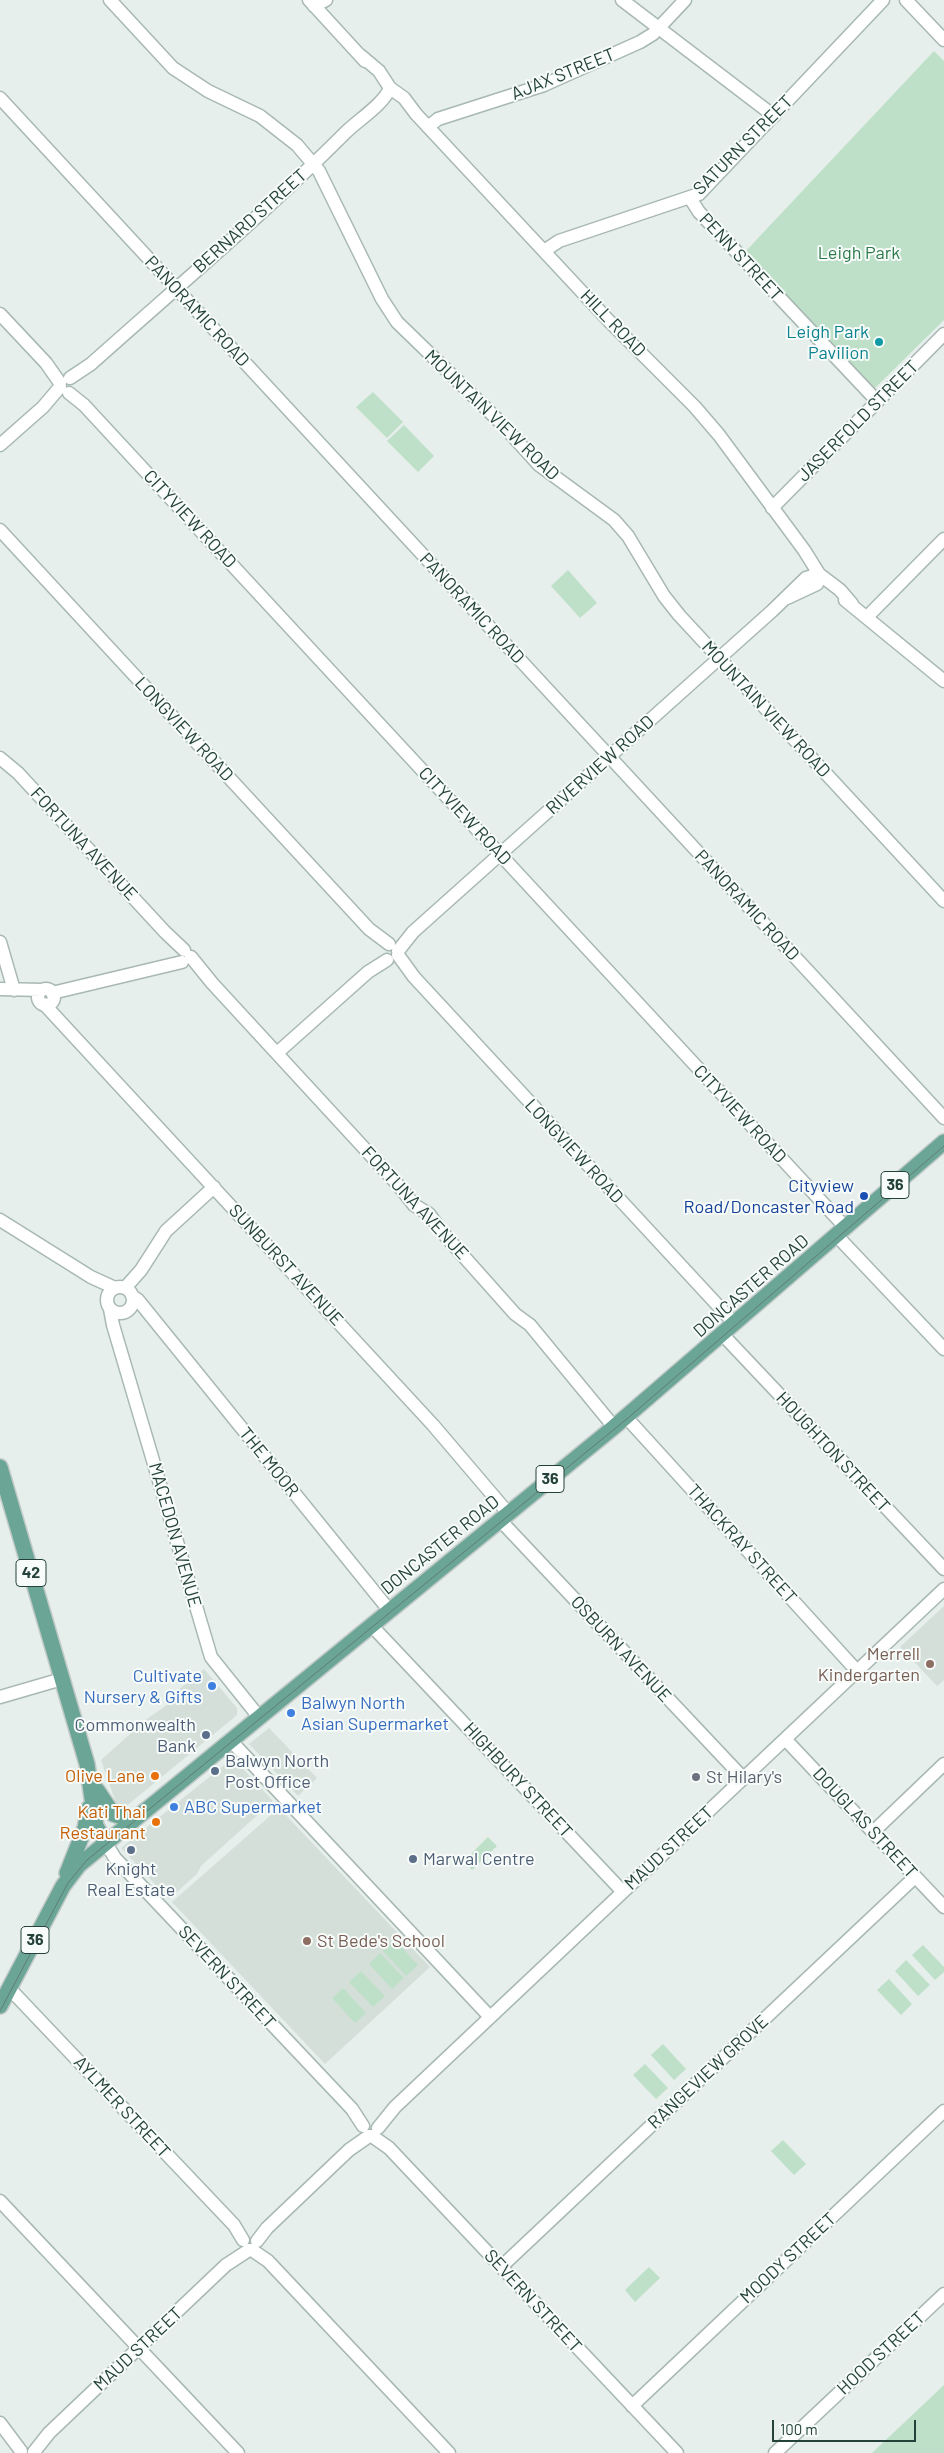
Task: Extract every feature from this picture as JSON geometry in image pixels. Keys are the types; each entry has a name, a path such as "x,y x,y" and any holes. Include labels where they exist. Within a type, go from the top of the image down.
{"main road":[{"name":"DONCASTER ROAD","path":"0,2006 60,1891 75,1869 132,1820 614,1427 723,1335 944,1142"},
{"name":"42","path":"1,1475 94,1785 95,1823 99,1834 106,1842"},
{"path":"94,1785 113,1814 123,1819 132,1820"},
{"path":"60,1891 86,1826 94,1785"}],"street":[{"name":"MOUNTAIN VIEW ROAD","path":"110,0 174,68 208,91 247,108 292,140 324,180 387,308 397,322 499,420 539,465 614,520 628,536 671,605 944,901"},
{"path":"622,0 774,116"},
{"name":"AJAX STREET","path":"428,127 438,119 559,78 640,42 659,28 685,0"},
{"name":"SATURN STREET","path":"544,251 559,241 690,198 704,190 882,0"},
{"path":"906,0 944,40"},
{"name":"HILL ROAD","path":"316,2 360,55 379,71 387,91 404,98 416,114 610,322 704,417 796,542 804,550 815,578 840,590 852,604 944,681"},
{"name":"BERNARD STREET","path":"0,445 313,164 387,91"},
{"name":"PANORAMIC ROAD","path":"0,98 944,1118"},
{"name":"PENN STREET","path":"690,198 699,212 877,402"},
{"name":"CITYVIEW ROAD","path":"0,314 500,854 842,1232 944,1349"},
{"name":"JASERFOLD STREET","path":"772,508 944,334"},
{"name":"LONGVIEW ROAD","path":"0,530 735,1324"},
{"path":"867,617 944,539"},
{"name":"RIVERVIEW ROAD","path":"277,1053 787,598 815,578"},
{"name":"FORTUNA AVENUE","path":"0,758 18,773 165,932 184,957 212,983 277,1053 399,1186 414,1205 429,1214 442,1232 515,1314 530,1325 614,1427"},
{"path":"0,942 14,990"},
{"path":"0,989 47,997 156,968 184,957"},
{"name":"SUNBURST AVENUE","path":"47,997 60,1020 433,1425 504,1517"},
{"path":"127,1294 109,1292 112,1307 126,1310 127,1294 166,1231 214,1187"},
{"name":"MACEDON AVENUE","path":"0,1220 90,1277 127,1294"},
{"name":"MACEDON AVENUE","path":"90,1277 112,1307 117,1340 211,1657 259,1717"},
{"name":"THE MOOR","path":"127,1294 138,1300 148,1315 389,1610"},
{"name":"HOUGHTON STREET","path":"723,1335 944,1569"},
{"name":"THACKRAY STREET","path":"626,1416 857,1671"},
{"name":"OSBURN AVENUE","path":"504,1517 743,1778"},
{"name":"MAUD STREET","path":"28,2450 49,2433 944,1589"},
{"name":"HIGHBURY STREET","path":"371,1625 623,1892"},
{"path":"0,1696 62,1679"},
{"name":"DOUGLAS STREET","path":"785,1739 944,1907"},
{"path":"231,1740 490,2017"},
{"path":"873,1832 944,1764"},
{"name":"SEVERN STREET","path":"106,1842 115,1858 676,2453"},
{"name":"RANGEVIEW GROVE","path":"501,2267 916,1877"},
{"name":"AYLMER STREET","path":"9,1988 449,2453"},
{"name":"MOODY STREET","path":"632,2406 944,2111"},
{"path":"0,2201 238,2453"},
{"name":"HOOD STREET","path":"775,2453 944,2294"},
{"path":"4,2428 28,2450"}],"shaded area":[{"name":"Merrell Kindergarten","path":"944,1606 944,1680 937,1686 900,1647"},
{"path":"204,1669 237,1708 237,1715 124,1808 117,1806 101,1760 147,1719 174,1700 171,1696"},
{"path":"269,1728 317,1778 298,1796 249,1744"},
{"path":"233,1758 273,1801 201,1866 197,1874 169,1899 121,1848"},
{"name":"St Bede's School","path":"279,1808 430,1967 325,2064 172,1902"}],"green space":[{"name":"Leigh Park","path":"934,51 944,61 944,320 873,390 744,253"},
{"path":"373,392 403,422 387,438 356,407"},
{"path":"404,425 434,456 418,472 387,441"},
{"path":"568,570 597,603 580,618 551,586"},
{"path":"488,1837 497,1846 472,1870 464,1861"},
{"path":"395,1940 418,1965 406,1976 383,1951"},
{"path":"923,1945 944,1967 944,1972 935,1980 912,1955"},
{"path":"380,1953 404,1978 392,1989 369,1964"},
{"path":"906,1960 930,1985 918,1996 895,1971"},
{"path":"361,1971 385,1996 373,2007 349,1982"},
{"path":"889,1979 912,2004 901,2015 877,1990"},
{"path":"343,1988 366,2013 355,2023 332,1998"},
{"path":"663,2044 686,2069 674,2080 651,2055"},
{"path":"645,2064 668,2088 656,2099 633,2075"},
{"path":"783,2140 806,2164 794,2175 771,2151"},
{"path":"649,2267 660,2278 635,2302 625,2290"},
{"path":"944,2385 944,2453 872,2453"}],"tram line":[{"path":"0,2011 68,1883 87,1860 628,1418 944,1146"}],"place":[{"name":"Leigh Park Pavilion","path":"879,342"},
{"name":"Cityview Road/Doncaster Road","path":"864,1196"},
{"name":"Merrell Kindergarten","path":"930,1664"},
{"name":"Cultivate Nursery & Gifts","path":"212,1686"},
{"name":"Balwyn North Asian Supermarket","path":"291,1713"},
{"name":"Commonwealth Bank","path":"206,1735"},
{"name":"Balwyn North Post Office","path":"215,1771"},
{"name":"Olive Lane","path":"155,1776"},
{"name":"St Hilary's","path":"696,1777"},
{"name":"ABC Supermarket","path":"174,1807"},
{"name":"Kati Thai Restaurant","path":"156,1822"},
{"name":"Knight Real Estate","path":"131,1850"},
{"name":"Marwal Centre","path":"413,1859"},
{"name":"St Bede's School","path":"307,1941"}]}
